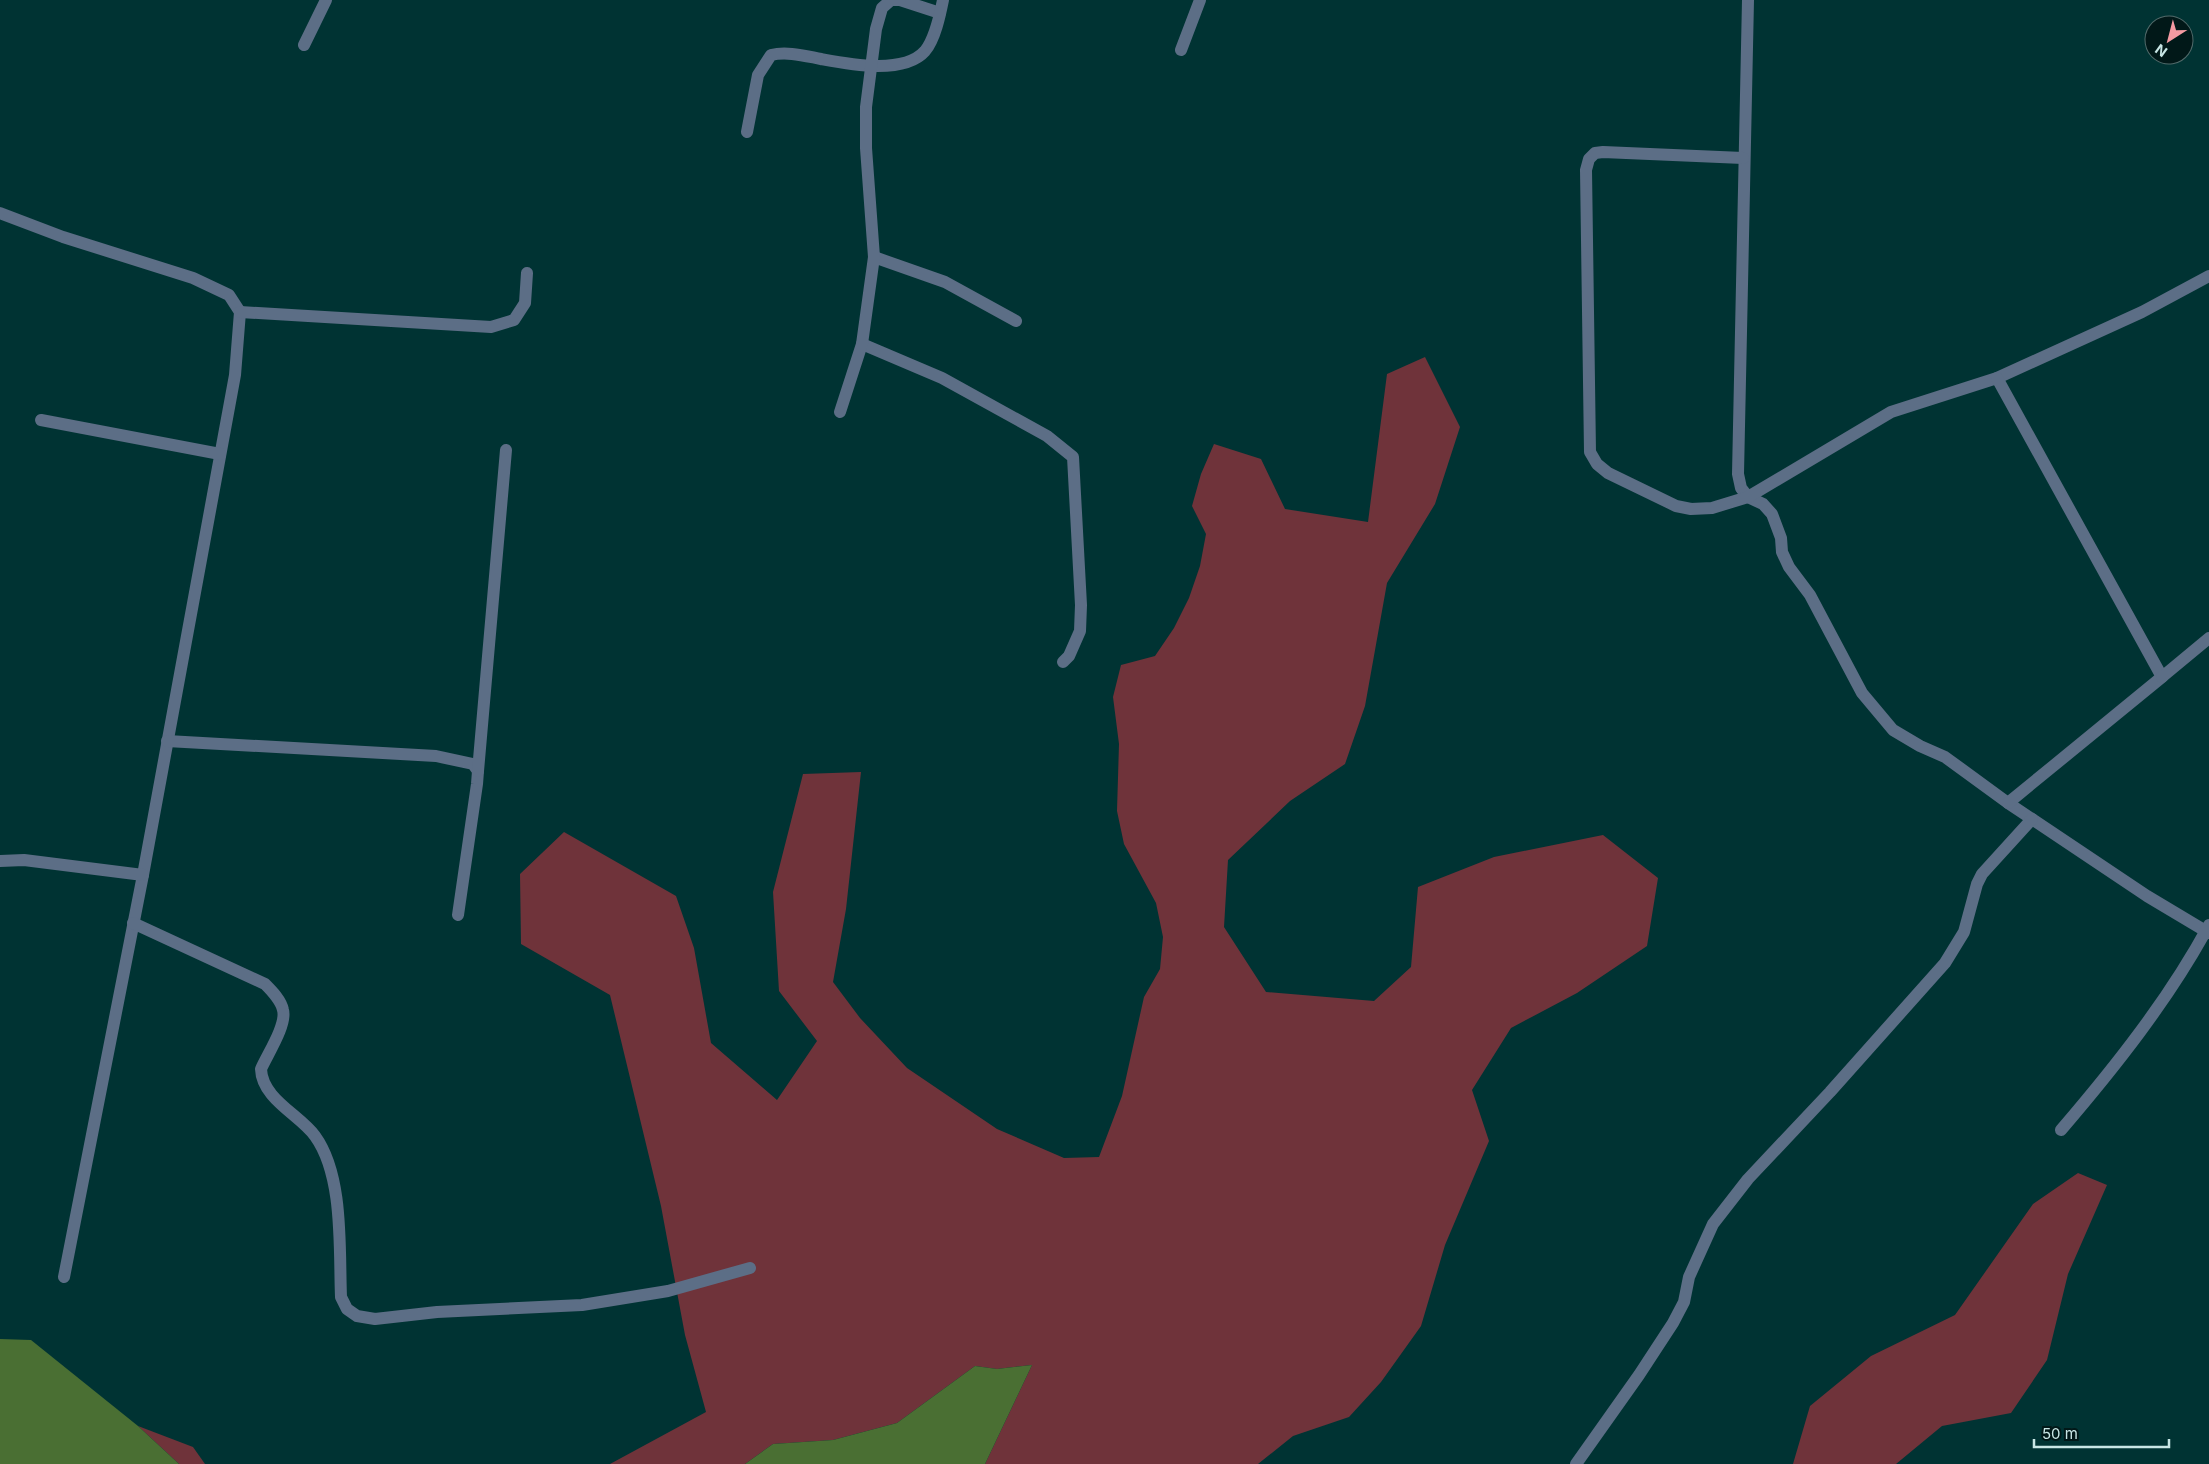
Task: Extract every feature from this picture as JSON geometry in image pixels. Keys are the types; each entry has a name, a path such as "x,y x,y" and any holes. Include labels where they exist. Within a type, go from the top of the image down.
{"street":[{"path":"304,45 326,0"},
{"path":"840,412 862,344 874,256 866,148 866,107 882,8 891,0 900,0 940,13"},
{"path":"748,132 758,75 771,55 780,53 872,66 900,64 919,56 926,49 944,0"},
{"path":"1181,50 1200,0"},
{"path":"1748,0 1743,158 1738,474 1741,488 1748,497 1763,504 1772,514 1781,538 1782,552 1789,567 1810,595 1862,694 1893,730 1920,746 1945,757 2008,803 2147,896 2208,930 2165,997 2098,1087 2061,1130"},
{"path":"1743,158 1603,152 1595,153 1589,159 1586,170 1590,452 1597,464 1608,473 1676,506 1690,509 1712,508 1748,497 1891,412 1997,378 2142,312 2209,276"},
{"path":"0,213 63,237 193,278 229,295 240,312 235,375 143,875 64,1277"},
{"path":"874,256 945,282 1016,321"},
{"path":"240,312 491,327 514,320 525,303 527,272"},
{"path":"862,344 942,378 1047,436 1073,457 1081,605 1080,632 1069,656 1062,662"},
{"path":"1997,378 2162,677"},
{"path":"42,420 220,454"},
{"path":"458,915 478,771 506,450"},
{"path":"2008,803 2209,638"},
{"path":"167,741 436,756 473,764 478,771"},
{"path":"1576,1464 1673,1323 1684,1302 1689,1277 1713,1224 1748,1179 1830,1092 1945,963 1964,932 1977,884 1982,874 2032,819"},
{"path":"0,861 24,860 143,875"},
{"path":"133,923 265,984 277,997 284,1010 283,1020 261,1069 261,1075 273,1095 315,1136 328,1160 334,1179 341,1297 347,1309 357,1316 375,1319 437,1312 582,1305 668,1291 750,1268"}],"shaded area":[{"path":"1425,357 1460,427 1435,504 1387,583 1365,706 1345,764 1290,801 1228,860 1224,927 1266,992 1374,1001 1411,967 1418,887 1494,857 1603,835 1658,878 1647,946 1577,993 1511,1028 1472,1090 1489,1141 1445,1245 1421,1326 1381,1382 1349,1417 1293,1436 1258,1464 985,1464 1032,1365 997,1369 975,1366 897,1423 833,1440 773,1444 745,1464 610,1464 706,1412 685,1335 661,1206 610,995 521,944 520,874 564,832 676,896 694,948 711,1043 777,1100 817,1041 779,991 773,892 803,774 861,772 846,909 833,982 860,1018 907,1068 997,1129 1064,1158 1099,1157 1122,1096 1144,997 1160,969 1163,937 1156,903 1124,844 1117,811 1119,744 1113,697 1121,665 1155,656 1174,628 1189,598 1200,566 1206,534 1192,506 1201,474 1214,444 1261,459 1285,509 1368,522 1387,374"},
{"path":"2078,1173 2107,1185 2068,1274 2047,1360 2011,1413 1942,1426 1896,1464 1793,1464 1810,1406 1871,1356 1955,1315 2033,1204"},
{"path":"0,1339 31,1340 138,1426 179,1464 0,1464"},
{"path":"1032,1365 985,1464 745,1464 773,1444 833,1440 897,1423 975,1366 997,1369"},
{"path":"138,1426 193,1447 205,1464 179,1464"}]}
